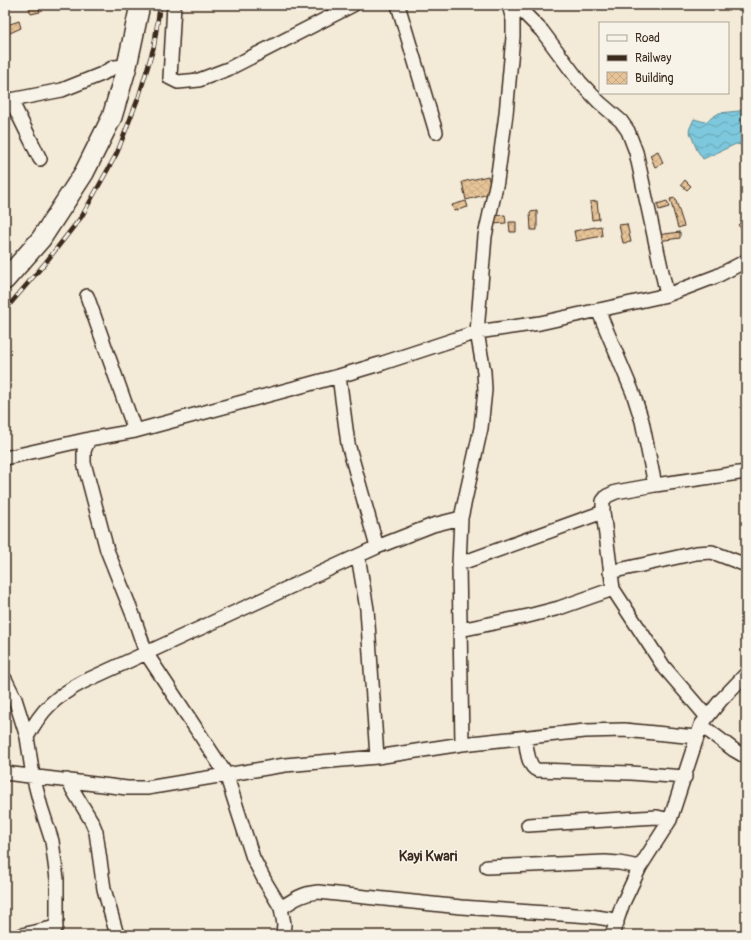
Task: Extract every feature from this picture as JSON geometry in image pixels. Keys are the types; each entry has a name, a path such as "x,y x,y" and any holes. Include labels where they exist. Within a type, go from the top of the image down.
{"street":[{"path":"5,280 41,239 84,173 112,117 127,66 140,5"},
{"path":"174,5 170,78 178,82 199,80 228,69 353,5"},
{"path":"398,5 436,132"},
{"path":"462,744 459,564 461,518 481,428 485,390 484,372 477,332 485,236 497,181 506,114 513,37 509,5"},
{"path":"516,5 542,31 580,82 599,102 621,121 628,131 636,152 667,295"},
{"path":"40,159 8,98 62,90 102,74 114,67 127,66"},
{"path":"5,458 88,439 136,431 339,376 477,332 540,323 667,295 717,276 746,261"},
{"path":"87,296 136,431"},
{"path":"598,310 633,393 642,421 655,485"},
{"path":"339,376 348,444 378,547"},
{"path":"88,439 84,451 84,463 102,534 146,653 226,774 253,858 281,908 284,924 283,935"},
{"path":"746,472 616,492 607,496 603,501 603,512 613,589 664,667 704,721 734,750 746,757"},
{"path":"459,564 603,512"},
{"path":"27,737 36,721 47,707 64,692 378,547 433,525 461,518"},
{"path":"610,572 696,553 712,552 746,565"},
{"path":"358,556 367,609 377,757"},
{"path":"460,630 559,608 613,589"},
{"path":"615,929 623,903 640,867 670,820 696,737 704,721 721,700 746,674"},
{"path":"5,679 15,698 27,737 33,776 52,841 57,879 57,919 54,931 22,935"},
{"path":"5,772 127,788 147,788 285,765 377,757 462,744 586,731 624,730 696,737"},
{"path":"525,738 530,765 533,769 537,770 631,773 684,777"},
{"path":"68,780 92,822 96,832 104,888 118,935"},
{"path":"528,825 639,818 670,820"},
{"path":"487,867 605,862 640,867"},
{"path":"281,908 310,892 318,892 461,907 590,916 609,920 615,929"}],"water":[{"path":"746,107 746,146 736,144 703,159 697,150 689,130 694,119 705,122 719,113 739,111"}],"building":[{"path":"28,5 38,5 40,12 31,14"},
{"path":"19,21 21,28 10,33 7,25"},
{"path":"658,151 663,163 655,167 650,155"},
{"path":"488,176 492,193 466,200 462,182"},
{"path":"685,180 691,186 687,190 681,185"},
{"path":"675,198 684,226 678,228 670,199"},
{"path":"466,201 468,207 454,211 452,205"},
{"path":"597,201 599,219 592,220 590,202"},
{"path":"667,201 669,207 659,210 657,204"},
{"path":"537,211 537,230 531,230 530,212"},
{"path":"505,215 506,223 493,224 492,216"},
{"path":"746,217 746,234 738,225"},
{"path":"509,222 516,222 516,232 510,232"},
{"path":"627,224 631,242 623,243 619,225"},
{"path":"601,226 602,236 576,241 574,231"},
{"path":"680,232 680,238 658,241 657,235"}],"railway":[{"path":"5,310 46,262 82,216 117,153 139,96 154,46 160,5"}],"district":[{"name":"Kayi Kwari","path":"428,856"}]}
